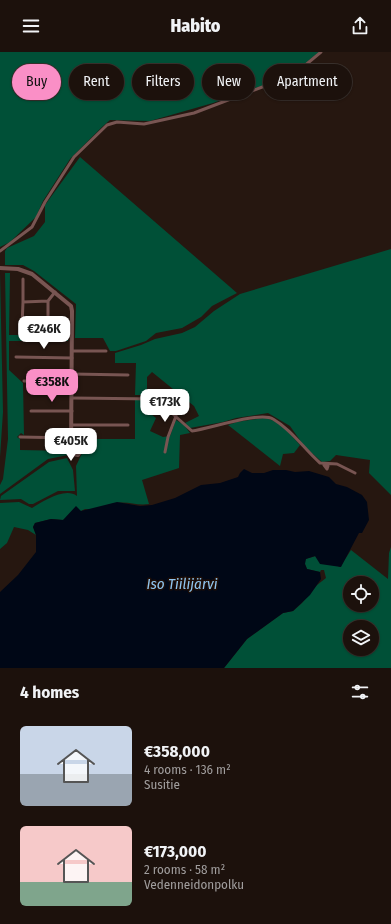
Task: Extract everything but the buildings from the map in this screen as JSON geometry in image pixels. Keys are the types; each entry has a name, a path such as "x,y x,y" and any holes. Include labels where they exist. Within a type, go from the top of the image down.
{"street":[{"path":"0,251 32,227 45,202 74,157 108,125 117,122 144,124 194,113 286,78 297,72 321,52"},
{"path":"0,268 26,271 69,303 72,311 72,438 20,437"},
{"path":"22,328 23,279"},
{"path":"55,292 48,301 48,323 58,324"},
{"path":"23,302 48,301"},
{"path":"72,351 106,351"},
{"path":"16,357 72,358"},
{"path":"72,374 128,375"},
{"path":"24,381 72,382"},
{"path":"72,398 152,398 158,400 192,431 222,425 237,420 265,416 270,417 290,433 309,454 320,463 326,465 338,464 355,473"},
{"path":"31,410 72,411"},
{"path":"164,452 176,416"},
{"path":"72,425 128,426"}],"green space":[{"path":"0,52 319,52 304,64 263,64 263,85 255,88 255,64 202,64 202,100 222,100 150,121 110,120 70,159 43,201 36,217 10,242 0,247"},
{"path":"80,157 237,293 212,306 201,317 182,328 156,333 146,341 116,351 110,351 103,338 75,338 76,304 34,271 23,265 5,265 5,251 7,248 34,236 45,222 45,205"},
{"path":"391,249 391,495 369,473 370,460 336,455 330,461 322,462 304,446 290,426 268,413 190,428 185,423 199,416 194,406 152,372 147,377 147,395 135,395 136,363 115,363 115,353 155,339 182,333 195,327 214,311 240,294"},
{"path":"0,273 3,412 0,457"},
{"path":"5,273 10,273 9,335 31,335 31,324 40,324 40,336 68,336 68,341 9,341 9,370 23,383 24,435 21,433 17,437 20,439 20,450 68,451 68,455 48,459 0,494 0,485 3,479 8,439"},
{"path":"135,400 147,400 147,411 156,418 150,431 163,437 170,436 176,420 184,425 190,433 180,435 179,468 142,480 149,504 121,503 93,509 85,509 63,520 51,519 35,523 33,527 36,535 28,530 14,527 7,543 0,549 0,503 19,502 32,508 54,496 61,494 67,493 77,496 76,466 84,449 79,439 135,439"},
{"path":"263,418 278,424 300,445 294,453 283,454 280,466 228,425"},
{"path":"67,458 73,470 75,491 58,491 33,504 29,504 21,499 0,500 1,496 49,462"},
{"path":"391,547 391,668 224,668 247,639 283,613 293,611 317,585 326,578 324,570 321,570 320,572 307,569 305,559 316,556 340,567 351,550 388,579 389,553"}],"water":[{"name":"Iso Tiilijärvi","path":"244,469 252,473 264,473 273,470 295,472 309,471 329,477 336,484 347,487 362,495 367,502 369,520 362,533 359,533 341,567 320,564 315,556 306,559 305,564 307,569 320,572 321,579 310,595 293,611 283,613 247,639 224,668 0,668 0,592 18,575 36,552 36,535 33,527 35,523 51,519 63,520 76,506 81,511 117,502 140,506 152,505 175,498 201,485 220,483 238,477"}]}
